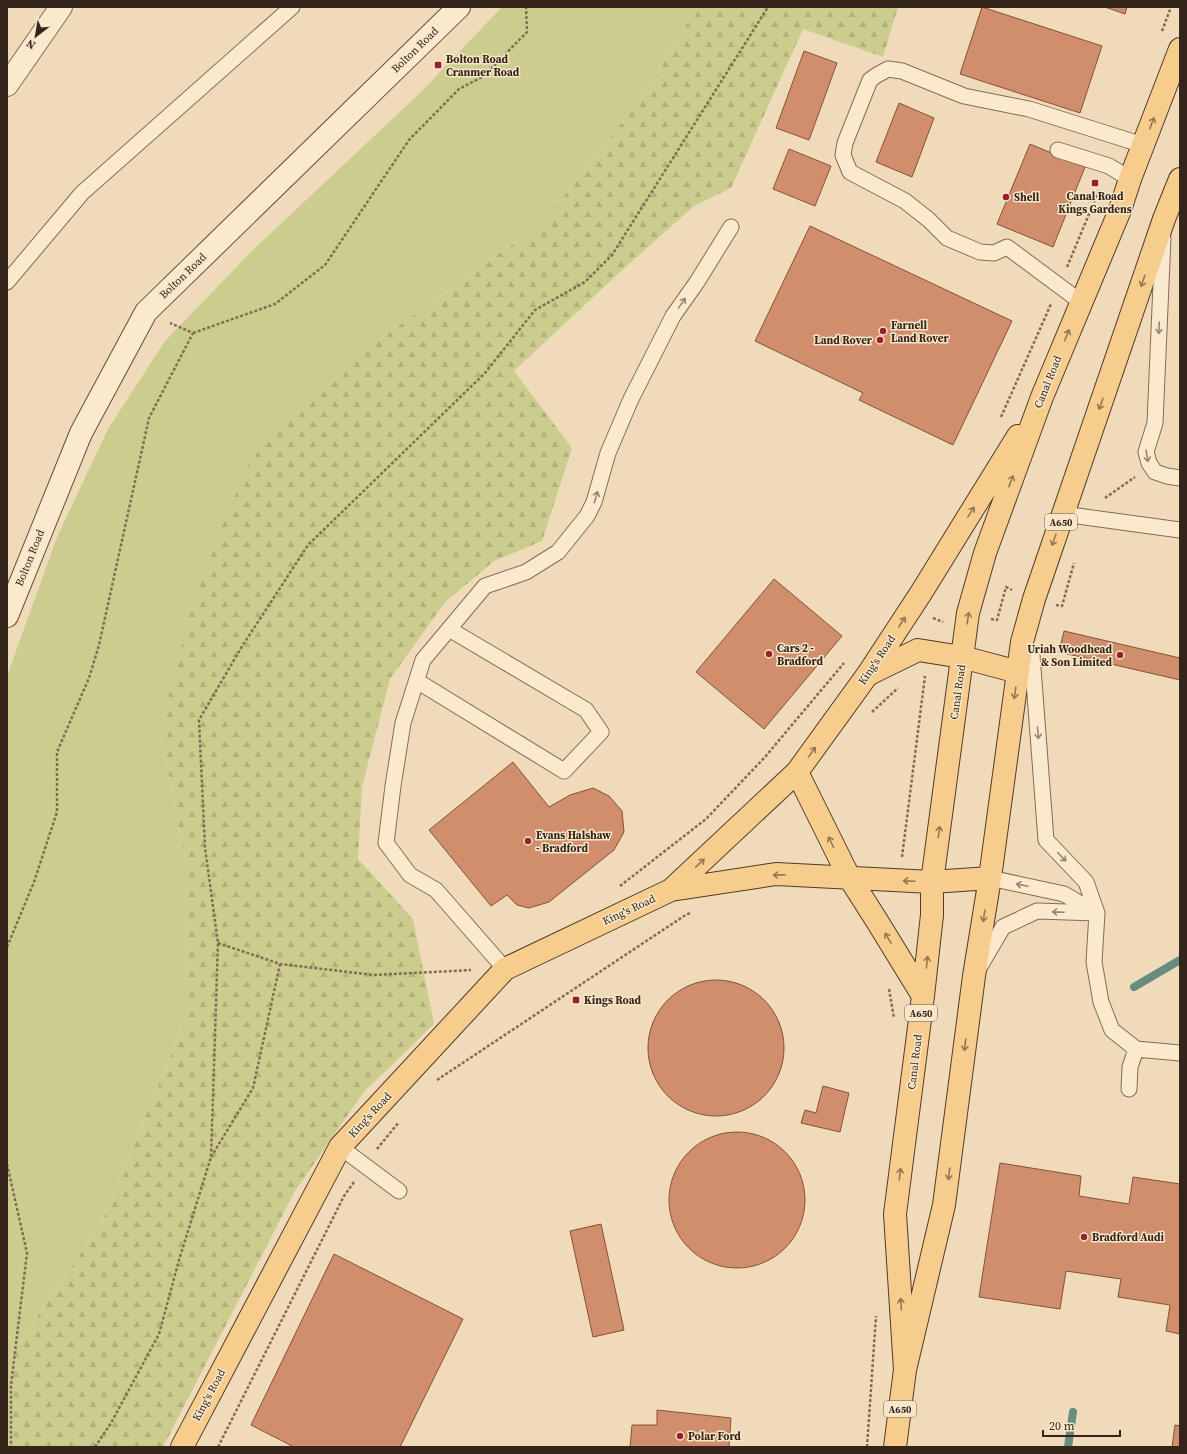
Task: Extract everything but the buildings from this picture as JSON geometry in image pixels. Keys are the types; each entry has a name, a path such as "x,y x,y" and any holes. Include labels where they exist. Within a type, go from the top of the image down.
{"main road":[{"name":"Canal Road","path":"905,1370 895,1214 923,996 932,915 932,882 968,613 985,553 1042,397 1120,210 1130,179 1180,49"},
{"name":"Canal Road","path":"895,1447 905,1370 944,1205 974,976 990,878 1022,642 1034,600 1164,219 1180,179"},
{"name":"King's Road","path":"671,890 798,772 868,674 921,593 1042,397"},
{"path":"868,674 918,650 962,657 1018,672"},
{"path":"798,772 849,877 923,996"},
{"name":"King's Road","path":"182,1447 340,1147 503,967 671,890 776,874 932,882 990,878"}],"street":[{"path":"7,85 61,7"},
{"name":"Bolton Road","path":"7,616 81,433 146,312 454,8"}],"lane":[{"path":"7,282 82,193 292,7"},
{"path":"1081,302 1007,247 994,253 980,252 947,238 905,201 850,172 843,155 845,143 870,80 888,69 902,71 964,96 1030,109 1143,145"},
{"path":"1058,150 1109,166 1130,179"},
{"path":"1164,219 1155,424 1146,452 1148,463 1155,472 1180,478"},
{"path":"503,967 436,890 410,875 386,843 403,723 416,680 423,660 485,586 526,572 558,552 587,516 594,502 608,453 631,399 673,316 697,282 731,227"},
{"path":"1064,514 1180,530"},
{"path":"416,680 564,771 601,732 586,710 449,629"},
{"path":"1022,642 1032,655 1046,840 1086,882 1097,913 1094,962 1101,1002 1112,1030 1136,1049 1180,1053"},
{"path":"990,878 1064,894 1097,913"},
{"path":"974,976 1002,927 1036,911 1097,913"},
{"path":"1129,1089 1130,1067 1136,1049"},
{"path":"340,1147 399,1191"}],"path":[{"path":"7,947 34,882 57,812 57,752 89,678 99,645 148,418 193,334 275,304 325,265 409,140 459,89 484,76 527,32 526,7"},
{"path":"95,1447 112,1423 159,1334 179,1260 210,1157 218,943 205,848 199,720 242,648 308,545 485,373 535,310 585,282 612,255 768,7"},
{"path":"1161,35 1171,7"},
{"path":"1000,421 1109,166"},
{"path":"146,312 193,334"},
{"path":"1101,500 1140,474"},
{"path":"900,880 933,611"},
{"path":"932,617 946,623"},
{"path":"616,888 706,819 765,757 846,660"},
{"path":"435,1081 684,916 691,913"},
{"path":"218,943 280,964 374,975 495,969 503,967"},
{"path":"210,1157 253,1088 280,964"},
{"path":"888,985 895,1022"},
{"path":"218,1447 344,1196 401,1120"},
{"path":"7,1164 28,1253 10,1385 11,1447"},
{"path":"867,1447 876,1313"}],"green space":[{"path":"502,7 697,7 648,89 544,222 355,357 160,731 187,868 186,1018 102,1222 7,1361 7,676 57,537 108,429 165,341 254,249 421,92"},
{"path":"697,7 898,7 883,57 803,29 731,188 694,206 619,273 514,371 572,448 542,541 494,561 445,602 390,679 362,787 358,859 413,919 434,1024 363,1093 295,1191 163,1447 7,1447 7,1361 102,1222 186,1018 187,868 160,731 197,584 251,459 355,357 544,222 648,89"}],"waterway":[{"path":"1134,987 1180,960"},
{"path":"1068,1447 1073,1412"}],"place":[{"name":"Bolton Road Cranmer Road","path":"438,65"},
{"name":"Canal Road Kings Gardens","path":"1095,183"},
{"name":"Shell","path":"1006,197"},
{"name":"Farnell Land Rover","path":"883,331"},
{"name":"Land Rover","path":"880,340"},
{"name":"Cars 2 - Bradford","path":"769,654"},
{"name":"Uriah Woodhead & Son Limited","path":"1120,655"},
{"name":"Evans Halshaw - Bradford","path":"528,841"},
{"name":"Kings Road","path":"576,1000"},
{"name":"Bradford Audi","path":"1084,1237"},
{"name":"Polar Ford","path":"680,1436"}]}
